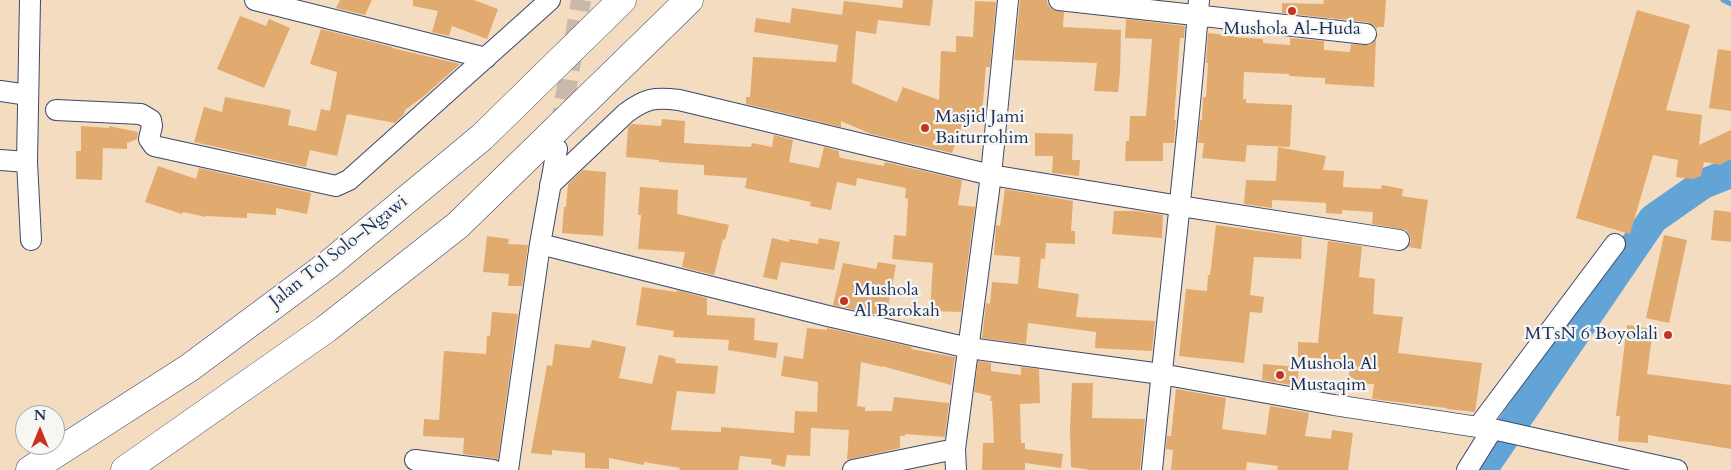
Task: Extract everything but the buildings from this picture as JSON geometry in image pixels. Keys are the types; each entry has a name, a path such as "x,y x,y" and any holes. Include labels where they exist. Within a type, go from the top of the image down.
{"highway":[{"name":"Jalan Tol Solo–Ngawi","path":"30,470 189,368 329,264 482,137 622,0"},
{"path":"125,470 326,329 458,225 689,0"}],"street":[{"path":"30,0 27,162 30,240"},
{"path":"255,0 486,58"},
{"path":"56,110 141,114 151,120 152,126 149,139 154,146 336,186 349,180 550,0"},
{"path":"956,470 955,449 991,174 1008,0"},
{"path":"1059,0 1198,8 1366,34"},
{"path":"1152,470 1180,206 1198,8"},
{"path":"0,91 28,95"},
{"path":"550,185 626,112 649,99 662,98 679,100 991,174 1399,240"},
{"path":"508,470 540,244 557,149"},
{"path":"0,160 27,162"},
{"path":"540,244 828,316 969,348 1161,374 1334,405 1489,429 1677,470"},
{"path":"1467,470 1489,429 1615,244"},
{"path":"853,470 955,449"},
{"path":"415,460 493,470"}],"waterway":[{"path":"1723,0 1731,4"},
{"path":"1482,470 1653,219 1703,184 1731,173"}],"tunnel":[{"path":"560,129 581,0"}],"place":[{"name":"Mushola Al-Huda","path":"1292,11"},
{"name":"Masjid Jami Baiturrohim","path":"925,128"},
{"name":"Mushola Al Barokah","path":"844,301"},
{"name":"MTsN 6 Boyolali","path":"1668,335"},
{"name":"Mushola Al Mustaqim","path":"1280,375"}]}
